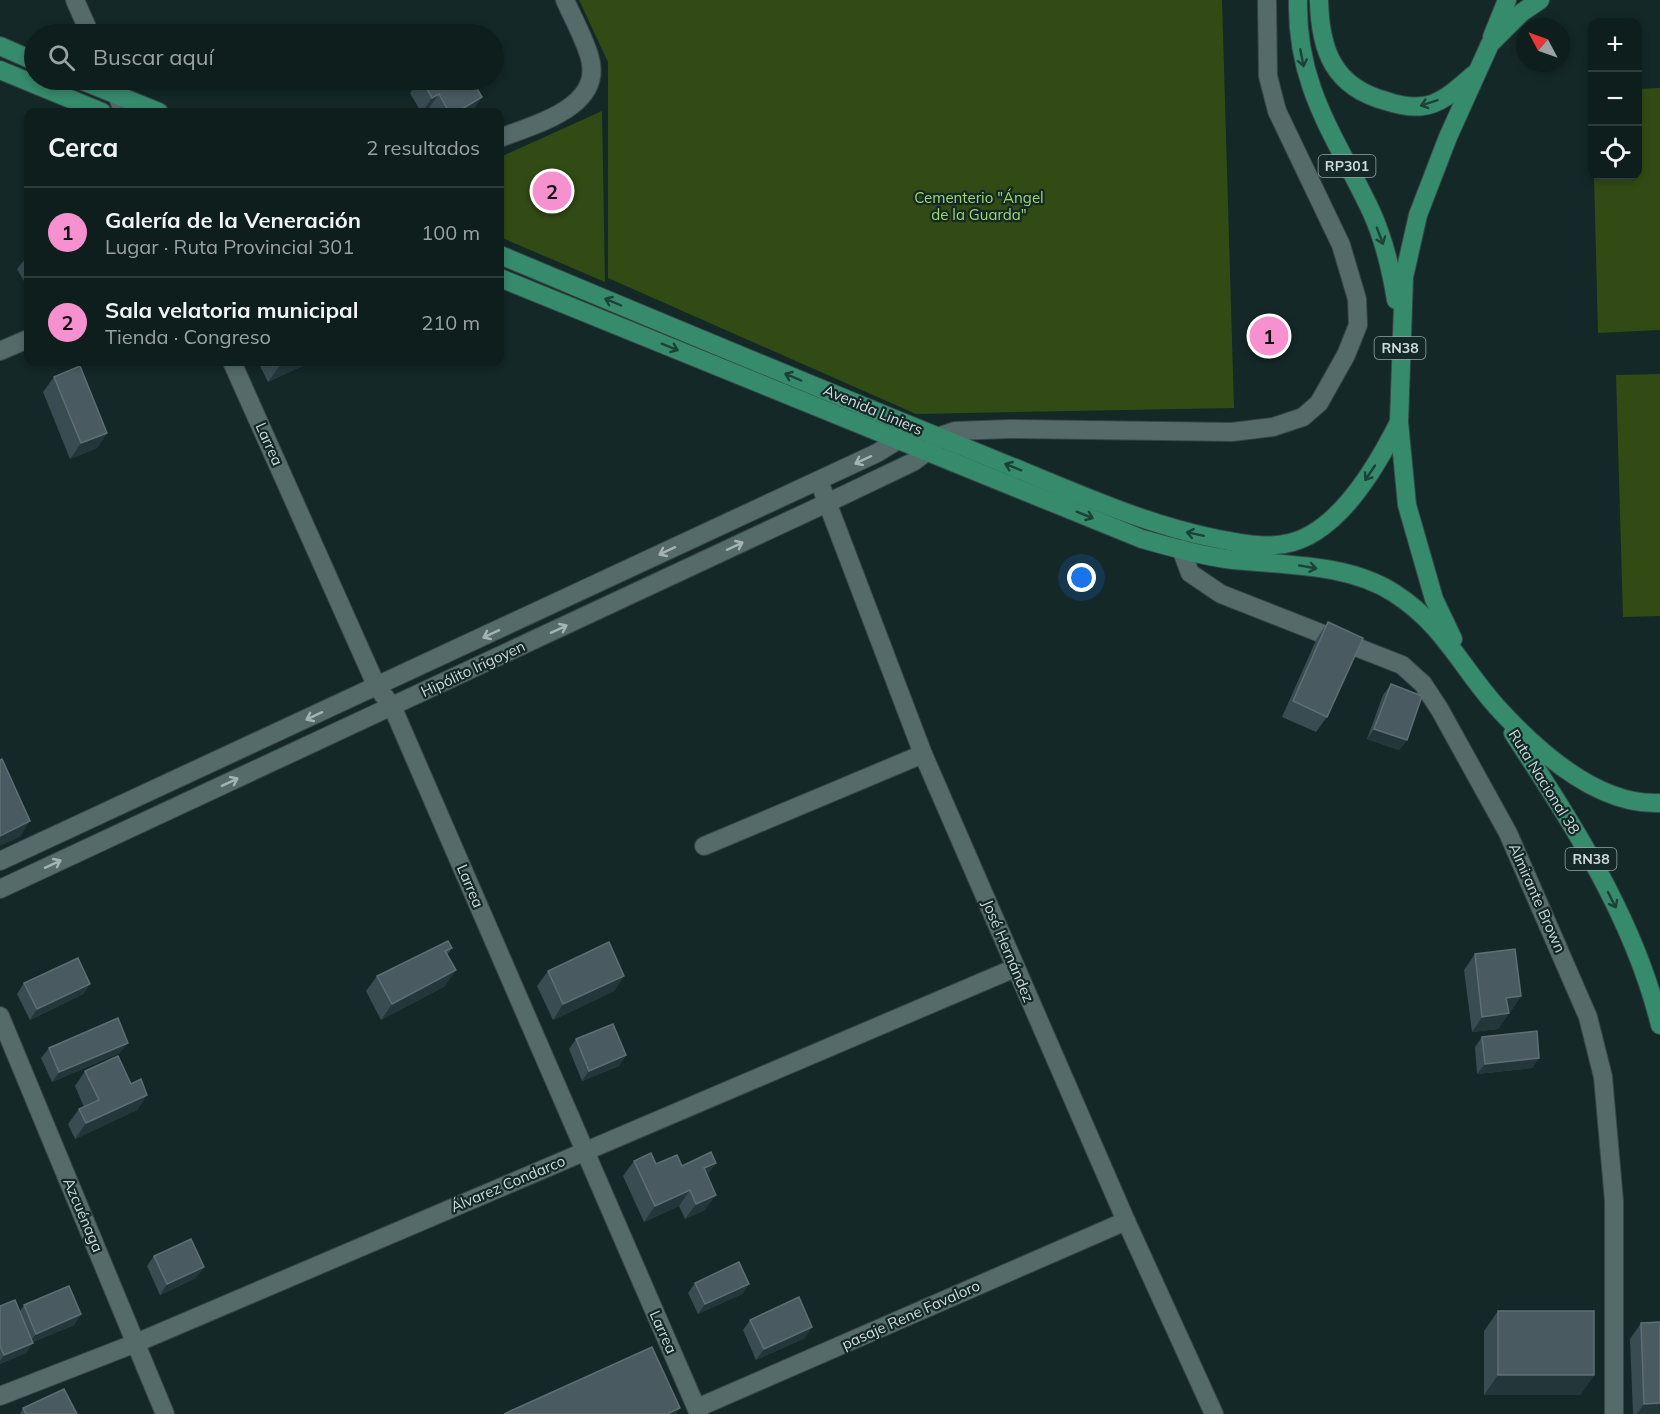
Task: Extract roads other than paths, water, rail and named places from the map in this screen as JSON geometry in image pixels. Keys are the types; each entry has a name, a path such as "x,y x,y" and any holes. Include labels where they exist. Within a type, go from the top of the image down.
{"main road":[{"name":"RP301","path":"1298,0 1302,57 1308,82 1322,117 1371,212 1385,247 1401,332"},
{"path":"1319,0 1321,34 1331,64 1348,84 1371,97 1405,106 1424,106 1449,95 1476,72"},
{"name":"RN38","path":"1507,0 1418,215 1404,277 1399,422 1407,505 1434,600 1461,657 1496,706 1548,757 1583,780 1610,795 1645,804 1660,803"},
{"name":"RN38","path":"1490,44 1521,13 1540,0"},
{"path":"0,46 24,57"},
{"path":"0,70 24,80"},
{"path":"49,90 92,108"},
{"path":"119,90 152,108"},
{"name":"Avenida Liniers","path":"504,257 904,433"},
{"name":"Avenida Liniers","path":"504,280 933,444 1156,524 1251,553"},
{"path":"1251,553 1303,538 1324,525 1361,486 1399,422"},
{"name":"Avenida Liniers","path":"933,444 1142,539 1181,549 1251,553"},
{"path":"1251,553 1369,580 1394,592 1416,609 1461,657"},
{"name":"Ruta Nacional 38","path":"1496,706 1590,857 1622,920 1660,1025"}],"street":[{"path":"75,0 86,24"},
{"path":"504,136 556,116 577,103 589,89 592,70 590,56 565,0"},
{"name":"Hipólito Irigoyen","path":"0,889 913,462 933,444 955,431 1009,429 1233,432 1273,427 1303,417 1319,403 1346,355 1358,325 1357,299 1341,245 1276,111 1268,76 1267,0"},
{"path":"114,90 122,108"},
{"path":"0,351 24,341"},
{"name":"Larrea","path":"234,366 377,687 392,706 698,1411"},
{"name":"Hipólito Irigoyen","path":"0,861 819,481 877,453 904,433"},
{"name":"José Hernández","path":"819,481 923,754 1126,1221 1214,1414"},
{"name":"Almirante Brown","path":"1181,549 1190,573 1221,594 1402,665 1423,684 1440,710 1508,833 1588,1017 1603,1077 1614,1201 1614,1414"},
{"path":"704,846 923,754"},
{"name":"Álvarez Condarco","path":"0,1396 136,1343 1015,968"},
{"name":"Azcuénaga","path":"0,1016 165,1414"},
{"name":"pasaje Rene Favaloro","path":"698,1411 1126,1221"}],"place":[{"name":"Sala velatoria municipal","path":"552,191"},
{"name":"Galería de la Veneración","path":"1269,336"}],"park label":[{"name":"Cementerio \"Ángel de la Guarda\"","path":"979,206"}]}
